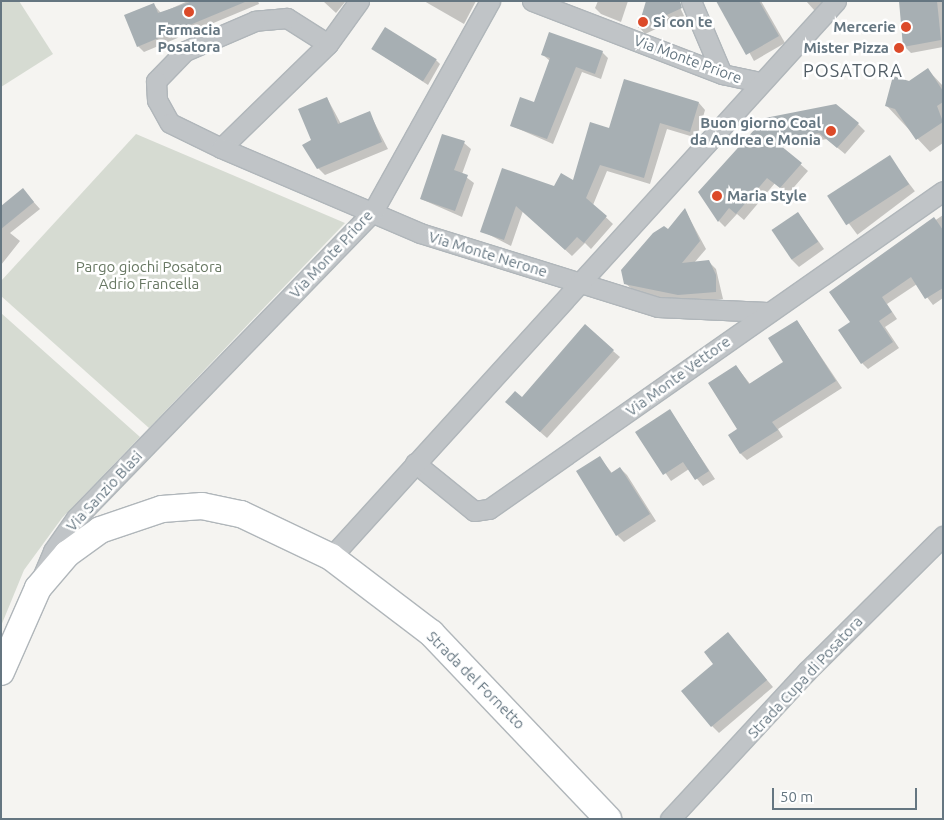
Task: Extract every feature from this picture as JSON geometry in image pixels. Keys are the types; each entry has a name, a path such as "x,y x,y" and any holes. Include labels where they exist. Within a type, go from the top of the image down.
{"street":[{"path":"221,148 328,44 359,1"},
{"name":"Via Monte Priore","path":"165,427 372,213 490,1"},
{"name":"Via Monte Priore","path":"532,1 722,74 760,82"},
{"path":"691,1 722,74"},
{"path":"331,557 578,282 836,1"},
{"name":"Via Monte Nerone","path":"328,44 312,31 287,18 255,21 185,51 156,81 156,100 170,123 221,148 420,233 658,308 767,312"},
{"name":"Via Monte Vettore","path":"414,463 474,511 489,509 767,312 943,191"},
{"name":"Via Sanzio Blasi","path":"1,672 52,551 76,518 165,427"},
{"name":"Via Sanzio Blasi","path":"38,588 67,554 100,530 162,509 202,506 240,514 331,557"},
{"name":"Strada Cupa di Posatora","path":"670,819 807,670 943,536"},
{"name":"Strada del Fornetto","path":"331,557 431,632 608,819"}],"green space":[{"path":"1,1 19,1 53,54 1,87"},
{"name":"Pargo giochi Posatora Adrio Francella","path":"136,134 345,223 149,428 1,296 1,281"},
{"path":"1,313 140,437 62,518 24,570 1,626"}],"building":[{"path":"193,1 245,2 137,47 124,15 154,3 158,13"},
{"path":"646,1 680,1 682,8 638,28"},
{"path":"716,1 759,1 779,36 746,55"},
{"path":"899,1 937,1 941,40 903,47"},
{"path":"385,27 437,59 423,81 371,49"},
{"path":"549,32 603,51 595,74 576,67 547,139 510,126 520,97 534,102 550,58 541,55"},
{"path":"928,68 943,91 943,102 937,106 943,122 916,140 895,109 885,106 893,76 909,81"},
{"path":"624,79 699,102 690,132 660,123 644,178 600,165 586,198 607,216 584,243 577,237 565,250 516,206 504,240 480,232 502,168 554,186 561,173 573,180 590,122 609,128"},
{"path":"327,97 338,124 370,111 382,142 317,169 302,145 311,140 298,109"},
{"path":"836,104 859,123 837,148 819,133 775,141 802,163 780,188 767,178 736,214 729,208 718,222 698,192 765,118"},
{"path":"442,134 465,141 454,170 468,175 455,211 420,199"},
{"path":"890,155 909,184 846,225 827,196"},
{"path":"23,188 34,202 1,229 1,206"},
{"path":"685,208 700,241 682,263 709,260 716,275 716,292 678,295 624,284 621,270 653,233 664,226 668,229"},
{"path":"798,212 818,242 792,260 771,230"},
{"path":"934,217 943,230 943,288 925,299 911,277 882,297 892,312 879,321 893,342 861,364 838,330 850,322 829,292"},
{"path":"797,320 836,381 772,422 778,430 740,454 728,435 737,429 708,383 736,365 749,384 783,362 768,338"},
{"path":"585,324 614,350 540,432 505,402 515,391 522,397"},
{"path":"670,409 709,471 695,480 683,462 663,475 635,432"},
{"path":"600,456 611,473 620,467 650,514 616,536 576,471"},
{"path":"728,632 767,680 711,727 681,691 713,664 704,652"}],"place":[{"name":"Farmacia Posatora","path":"189,12"},
{"name":"Sì con te","path":"643,22"},
{"name":"Mercerie","path":"906,27"},
{"name":"Mister Pizza","path":"899,48"},
{"name":"Buon giorno Coal da Andrea e Monia","path":"831,131"},
{"name":"Maria Style","path":"717,196"}],"district":[{"name":"POSATORA","path":"853,70"}]}
